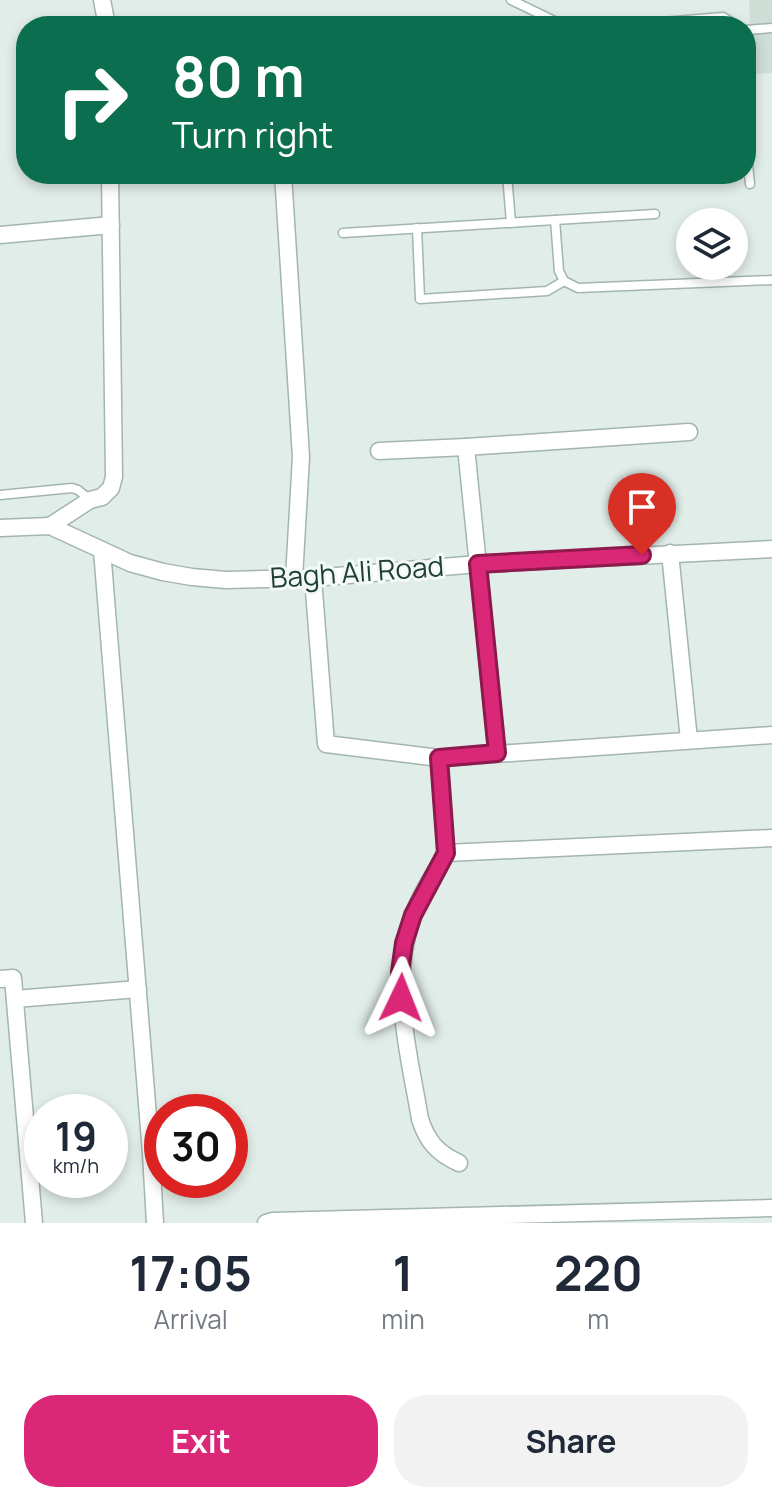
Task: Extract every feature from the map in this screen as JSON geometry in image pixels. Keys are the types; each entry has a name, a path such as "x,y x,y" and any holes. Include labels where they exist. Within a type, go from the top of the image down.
{"street":[{"path":"50,526 90,500 102,497 111,488 114,477 110,184"},
{"path":"284,184 301,457 294,578"},
{"path":"0,235 111,225"},
{"path":"379,451 689,432"},
{"path":"466,447 497,753"},
{"name":"Bagh Ali Road","path":"0,528 50,526 130,563 163,572 226,580 313,578 478,564 772,549"},
{"path":"102,550 155,1223"},
{"path":"670,553 689,740"},
{"path":"313,578 326,744 439,758 772,735"},
{"path":"439,758 446,853 408,929 400,972 401,998 425,1134 434,1148 459,1163"},
{"path":"446,853 772,838"},
{"path":"0,979 13,978 34,1223"},
{"path":"15,999 138,989"},
{"path":"266,1223 768,1213"}],"lane":[{"path":"511,0 544,16"},
{"path":"508,184 511,223"},
{"path":"343,233 655,214"},
{"path":"555,220 559,271 564,281 578,288 772,280"},
{"path":"417,228 420,299 547,291 564,281"},
{"path":"0,495 72,488 90,500"}],"shaded area":[{"path":"749,0 772,0 772,73 756,74 756,16 750,16"}],"route":[{"path":"401,998 400,972 404,943 413,915 446,853 439,758 497,753 478,564 642,555"}]}
